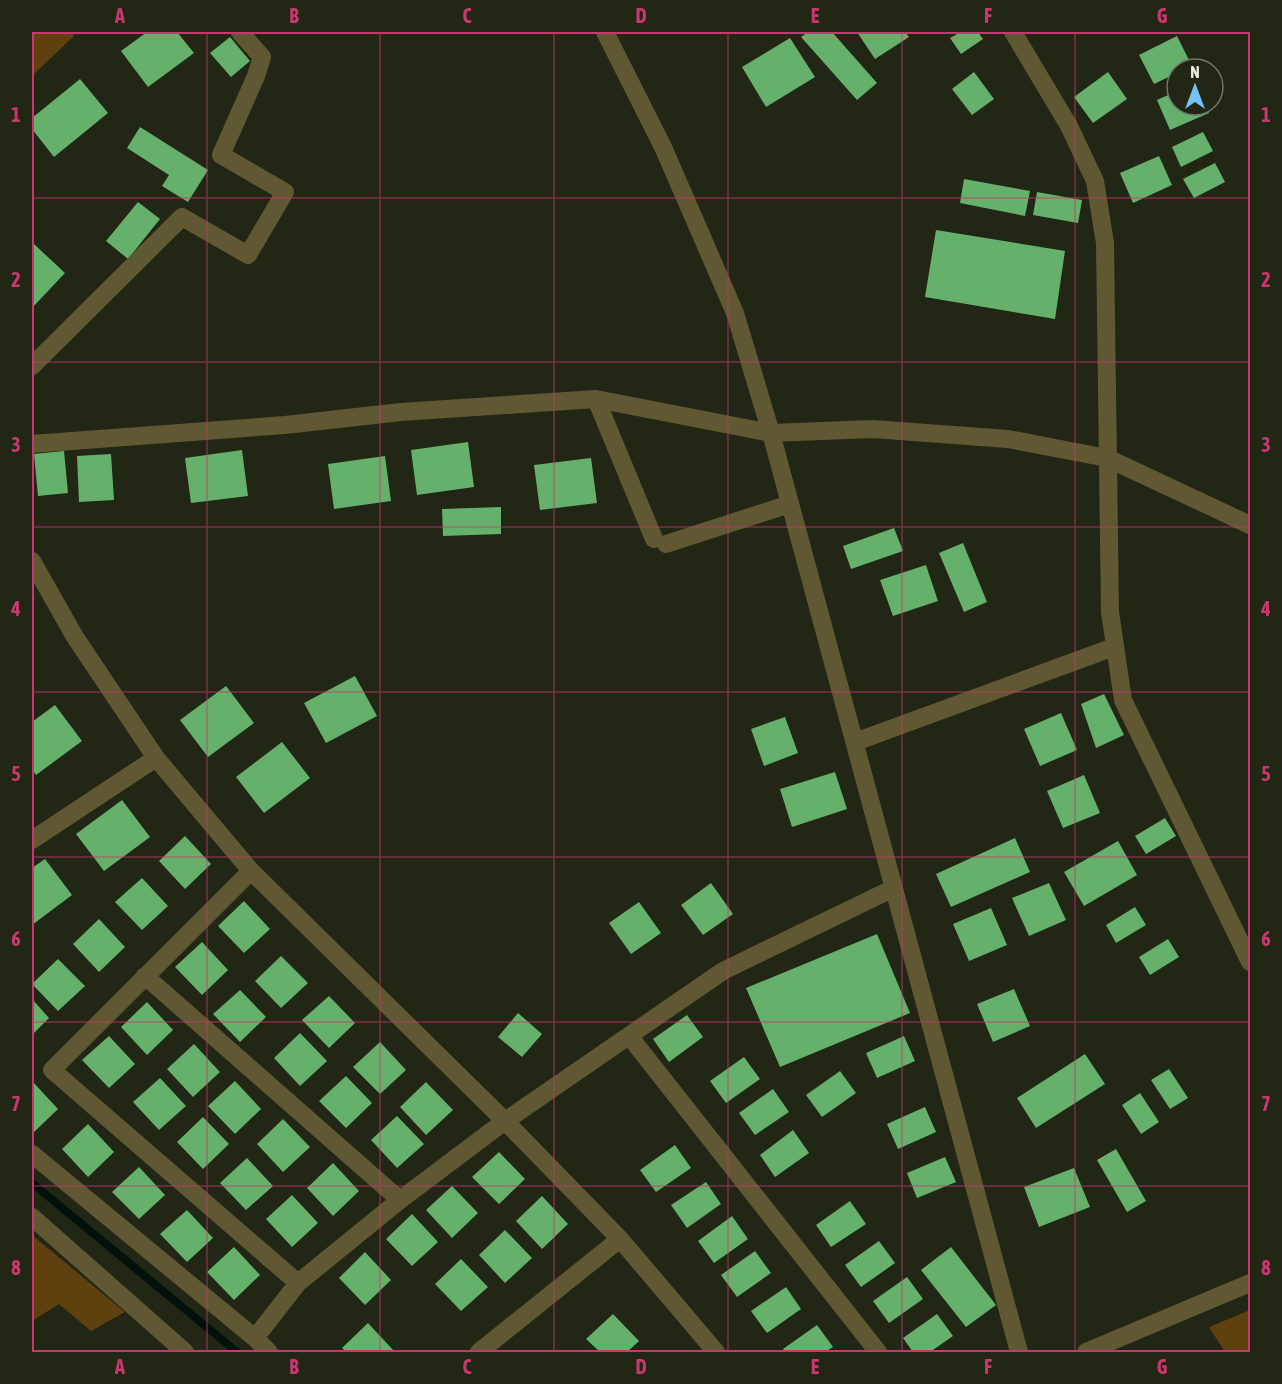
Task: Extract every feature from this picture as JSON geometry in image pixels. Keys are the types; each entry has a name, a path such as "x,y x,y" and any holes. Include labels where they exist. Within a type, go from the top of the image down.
{"street":[{"path":"32,366 182,216 248,255 285,192 221,155 262,57 240,32"},
{"path":"605,32 663,147 735,313 771,433 1019,1353"},
{"path":"1012,32 1069,126 1095,181 1104,243 1110,612 1123,700 1251,962"},
{"path":"596,399 660,542 790,504"},
{"path":"32,444 285,425 401,412 596,399 771,433 873,429 997,438 1107,458 1251,525"},
{"path":"32,561 75,637 156,758 251,871 505,1121 620,1239 716,1353"},
{"path":"855,742 1114,647"},
{"path":"32,840 156,758"},
{"path":"251,871 52,1070 298,1283"},
{"path":"255,1338 298,1283 400,1200 505,1121 723,971 894,888"},
{"path":"145,976 400,1200"},
{"path":"630,1036 878,1353"},
{"path":"32,1154 255,1338 269,1353"},
{"path":"32,1217 185,1353"},
{"path":"479,1353 620,1239"},
{"path":"1086,1353 1251,1283"}],"shaded area":[{"path":"32,32 72,32 74,36 32,76"},
{"path":"32,1235 125,1312 91,1331 59,1304 32,1321"},
{"path":"1250,1310 1250,1352 1225,1352 1209,1327"}],"building":[{"path":"147,32 177,32 194,53 148,87 121,51"},
{"path":"808,32 832,32 877,83 857,100 801,37"},
{"path":"857,32 905,32 909,37 875,59"},
{"path":"961,32 978,32 983,39 961,54 950,38"},
{"path":"1177,36 1188,57 1165,57 1165,79 1154,84 1139,55"},
{"path":"230,37 250,61 231,77 210,53"},
{"path":"790,38 815,77 766,107 742,67"},
{"path":"974,72 994,99 972,115 952,89"},
{"path":"1108,72 1127,99 1093,123 1074,97"},
{"path":"80,79 108,113 54,157 32,129 32,118"},
{"path":"1165,96 1165,117 1200,117 1170,130 1157,100"},
{"path":"140,127 208,170 188,202 162,186 169,175 127,148"},
{"path":"1203,132 1213,151 1181,167 1172,147"},
{"path":"1159,156 1172,185 1133,203 1120,173"},
{"path":"1215,163 1225,182 1194,198 1183,179"},
{"path":"964,179 1030,191 1025,216 960,203"},
{"path":"1037,192 1082,200 1078,223 1033,215"},
{"path":"138,202 160,219 128,259 106,241"},
{"path":"936,230 1065,251 1055,319 925,297"},
{"path":"34,244 65,273 32,308 32,246"},
{"path":"468,442 474,487 417,495 411,450"},
{"path":"242,450 248,496 191,503 185,458"},
{"path":"64,451 68,493 38,496 34,454"},
{"path":"111,454 114,500 79,502 77,456"},
{"path":"385,456 391,501 334,509 328,464"},
{"path":"591,458 597,503 540,510 534,465"},
{"path":"501,507 501,534 443,536 442,509"},
{"path":"894,528 903,551 851,569 843,546"},
{"path":"963,543 987,602 964,612 939,553"},
{"path":"926,565 938,601 893,616 880,580"},
{"path":"355,676 377,716 326,743 304,703"},
{"path":"226,686 254,723 208,757 180,720"},
{"path":"1104,694 1124,735 1096,748 1081,704"},
{"path":"55,705 82,741 36,775 32,769 32,722"},
{"path":"1061,713 1077,750 1040,766 1024,729"},
{"path":"785,717 798,753 764,766 751,729"},
{"path":"282,742 310,778 264,813 236,777"},
{"path":"835,772 847,809 792,827 780,789"},
{"path":"1084,775 1100,813 1063,828 1047,791"},
{"path":"122,800 150,837 104,871 76,834"},
{"path":"1165,818 1176,836 1146,854 1135,836"},
{"path":"185,836 211,864 185,889 159,861"},
{"path":"1015,838 1030,872 951,907 936,874"},
{"path":"1118,841 1137,875 1084,906 1064,872"},
{"path":"45,859 72,895 32,925 32,868"},
{"path":"142,878 168,906 142,930 115,902"},
{"path":"711,883 733,914 703,935 681,905"},
{"path":"1049,883 1066,920 1029,936 1012,898"},
{"path":"244,901 270,929 244,953 218,926"},
{"path":"639,902 661,933 631,954 609,923"},
{"path":"1135,907 1146,925 1116,943 1106,925"},
{"path":"991,908 1007,945 969,961 953,924"},
{"path":"99,919 125,947 99,972 73,944"},
{"path":"877,934 910,1013 780,1067 746,988"},
{"path":"1168,939 1179,957 1150,975 1139,957"},
{"path":"202,942 228,970 202,995 175,967"},
{"path":"281,956 308,983 281,1008 255,981"},
{"path":"58,959 85,986 58,1011 32,984"},
{"path":"1014,989 1030,1026 993,1042 977,1004"},
{"path":"240,990 266,1017 240,1042 213,1014"},
{"path":"329,996 355,1023 329,1048 302,1020"},
{"path":"32,999 49,1018 32,1035"},
{"path":"147,1002 173,1030 147,1055 121,1027"},
{"path":"518,1013 542,1034 522,1057 498,1037"},
{"path":"687,1015 703,1037 669,1062 653,1039"},
{"path":"300,1033 327,1061 300,1086 274,1058"},
{"path":"109,1036 135,1064 109,1088 82,1060"},
{"path":"904,1036 915,1061 877,1078 866,1053"},
{"path":"380,1042 406,1070 380,1094 353,1067"},
{"path":"194,1044 220,1072 193,1097 167,1069"},
{"path":"1085,1054 1105,1084 1036,1128 1017,1098"},
{"path":"744,1057 760,1079 726,1103 710,1081"},
{"path":"1169,1069 1188,1098 1170,1109 1151,1080"},
{"path":"840,1071 856,1093 822,1117 806,1095"},
{"path":"346,1076 372,1103 346,1128 319,1101"},
{"path":"160,1078 186,1106 159,1130 133,1102"},
{"path":"32,1081 58,1109 32,1134"},
{"path":"235,1081 261,1109 235,1134 208,1106"},
{"path":"426,1082 453,1110 426,1135 400,1107"},
{"path":"773,1089 789,1112 755,1135 739,1113"},
{"path":"1140,1093 1159,1122 1141,1134 1122,1105"},
{"path":"925,1107 936,1132 898,1149 887,1124"},
{"path":"397,1116 424,1144 397,1168 371,1140"},
{"path":"203,1117 229,1144 203,1169 177,1142"},
{"path":"283,1119 310,1147 283,1172 257,1144"},
{"path":"88,1124 114,1152 88,1177 62,1149"},
{"path":"793,1130 809,1153 775,1177 760,1155"},
{"path":"675,1145 691,1168 656,1192 640,1170"},
{"path":"1116,1149 1146,1201 1127,1212 1097,1160"},
{"path":"499,1152 525,1179 499,1204 472,1177"},
{"path":"945,1157 956,1182 917,1198 907,1173"},
{"path":"247,1158 273,1186 246,1210 220,1183"},
{"path":"333,1163 359,1191 333,1216 307,1188"},
{"path":"139,1167 165,1195 139,1219 112,1192"},
{"path":"1074,1168 1090,1207 1039,1227 1024,1187"},
{"path":"706,1182 721,1204 687,1228 671,1205"},
{"path":"452,1186 478,1213 452,1238 426,1210"},
{"path":"292,1195 318,1223 292,1247 266,1219"},
{"path":"542,1196 568,1224 542,1249 516,1221"},
{"path":"850,1201 866,1224 831,1247 816,1225"},
{"path":"187,1210 213,1238 187,1262 160,1234"},
{"path":"412,1214 438,1242 412,1266 386,1239"},
{"path":"732,1216 748,1239 714,1263 698,1241"},
{"path":"505,1230 532,1258 505,1283 479,1255"},
{"path":"879,1241 895,1263 861,1287 845,1265"},
{"path":"234,1247 260,1275 234,1300 207,1272"},
{"path":"951,1247 996,1305 966,1327 921,1270"},
{"path":"755,1251 771,1273 737,1297 721,1275"},
{"path":"365,1252 391,1280 365,1305 339,1278"},
{"path":"461,1259 488,1287 461,1311 435,1284"},
{"path":"907,1277 923,1299 889,1323 873,1301"},
{"path":"786,1287 801,1309 767,1333 751,1311"},
{"path":"613,1314 639,1341 627,1352 600,1352 586,1339"},
{"path":"937,1314 953,1336 930,1352 913,1352 903,1338"},
{"path":"368,1323 393,1352 346,1352 342,1348"},
{"path":"817,1325 833,1347 825,1352 785,1352 783,1349"}],"waterway":[{"path":"32,1183 237,1352"}]}
